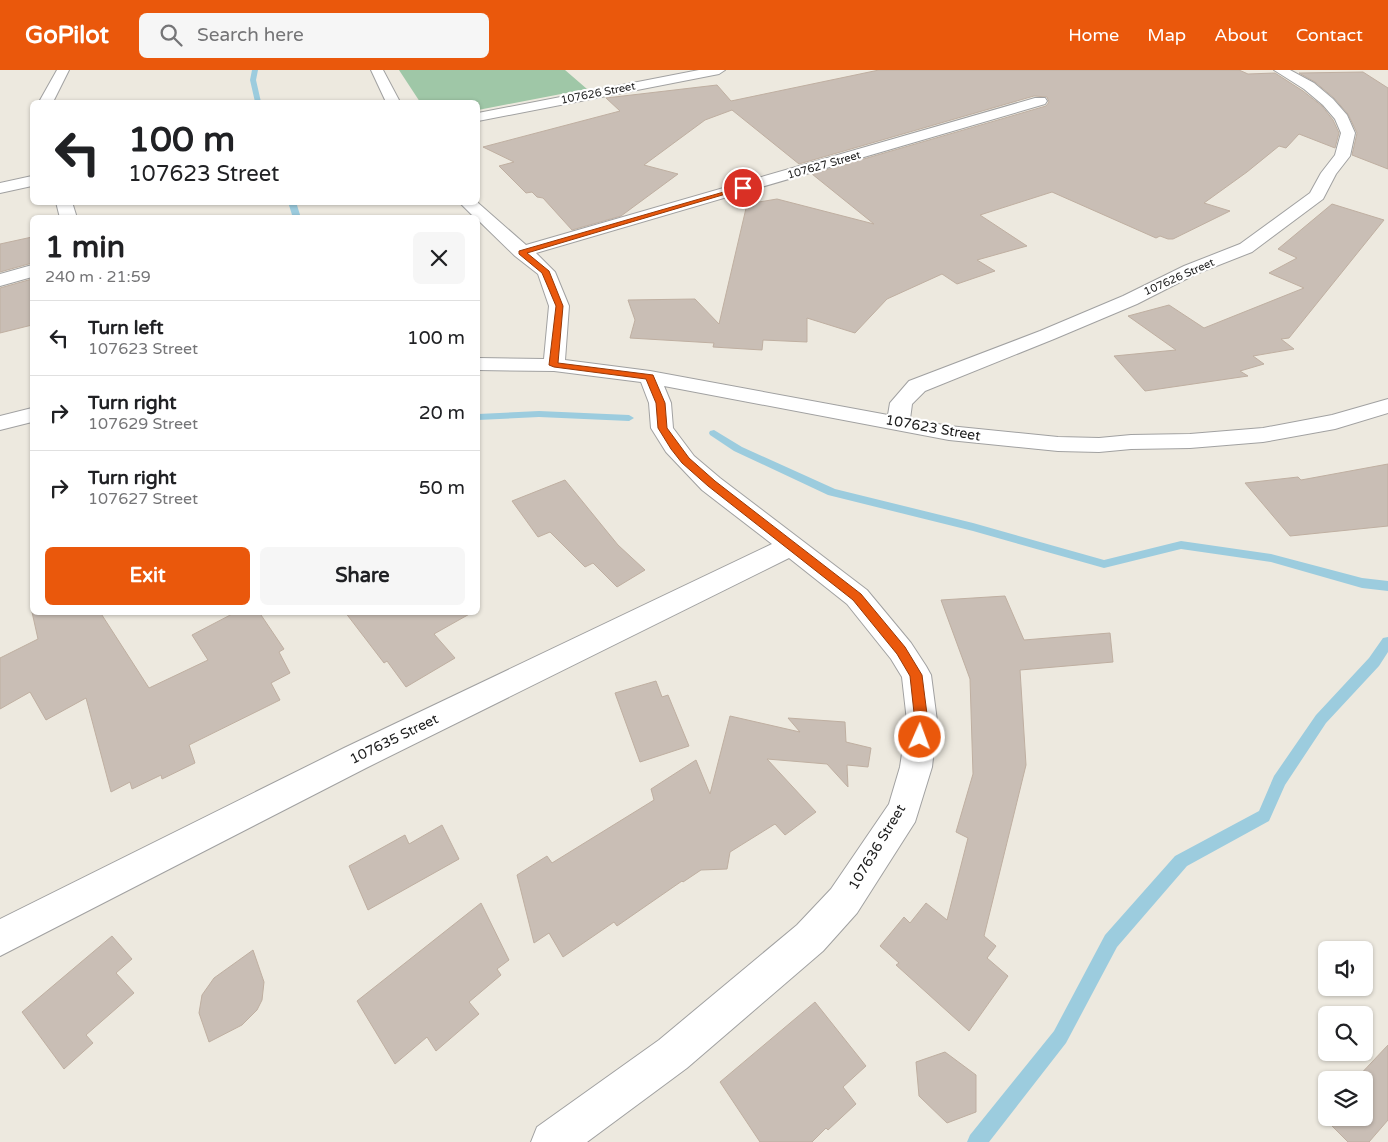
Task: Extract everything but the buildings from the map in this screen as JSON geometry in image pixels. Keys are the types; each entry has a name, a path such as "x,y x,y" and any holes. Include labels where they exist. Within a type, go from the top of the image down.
{"street":[{"path":"47,100 63,70"},
{"path":"377,70 392,100"},
{"name":"107626 Street","path":"480,117 719,70"},
{"name":"107626 Street","path":"898,423 901,403 917,386 1047,335 1130,300 1190,270 1246,248 1258,237 1317,196 1329,173 1342,156 1348,133 1342,118 1328,102 1309,86 1280,70"},
{"name":"107627 Street","path":"522,252 1040,101"},
{"path":"0,188 30,181"},
{"path":"470,205 546,272 560,306 554,365"},
{"path":"0,280 30,272"},
{"name":"107623 Street","path":"480,364 554,365 650,377 949,433 1001,439 1099,445 1131,442 1190,442 1263,435 1335,422 1388,406"},
{"name":"107636 Street","path":"552,1142 672,1054 810,938 844,901 903,811 916,767 922,722 916,675 901,651 857,597 711,484 674,447 661,415 650,377"},
{"path":"0,423 30,416"},
{"name":"107635 Street","path":"0,938 355,758 791,546"}],"green space":[{"path":"399,70 565,70 587,89 480,110 480,100 419,100"}],"waterway":[{"path":"255,70 253,80 258,100"},
{"path":"293,205 296,215"},
{"path":"480,417 539,414 629,418"},
{"path":"714,433 738,449 832,492 973,527 1104,564 1181,545 1271,558 1362,583 1388,586"},
{"path":"977,1142 1060,1037 1111,941 1181,861 1264,816 1279,781 1321,719 1374,662 1388,642"}],"route":[{"path":"743,188 522,252 546,272 560,306 554,365 650,377 660,403 662,428 674,447 711,484 857,597 901,651 916,675 922,722 920,737"}]}
